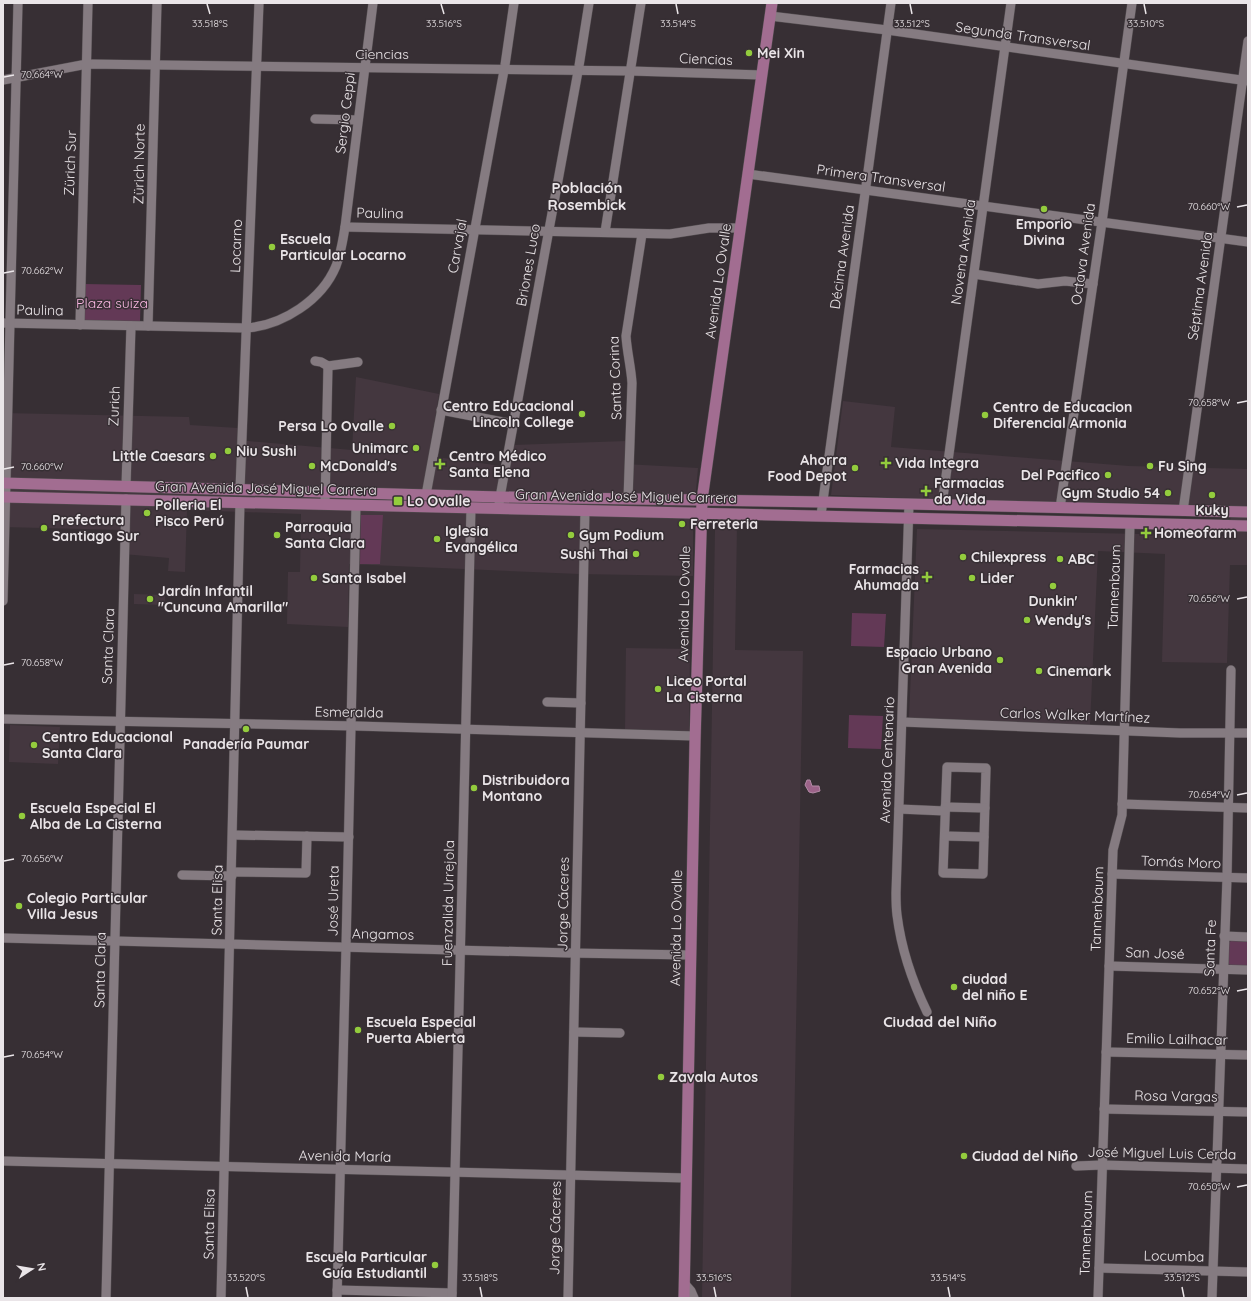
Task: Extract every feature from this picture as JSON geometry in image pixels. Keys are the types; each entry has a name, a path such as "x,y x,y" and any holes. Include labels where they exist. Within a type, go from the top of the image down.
{"main road":[{"name":"Avenida Lo Ovalle","path":"684,1298 701,514 772,3"},
{"name":"Gran Avenida José Miguel Carrera","path":"4,483 500,497 822,502 1248,512"},
{"path":"236,489 240,502"},
{"name":"Gran Avenida José Miguel Carrera","path":"4,497 1248,526"},
{"path":"585,510 591,502 598,498"},
{"path":"1171,524 1183,511"}],"street":[{"path":"3,601 7,323 18,3"},
{"name":"Zürich Sur","path":"80,325 88,3"},
{"name":"Zürich Norte","path":"148,326 157,3"},
{"name":"Locarno","path":"236,489 247,328 259,3"},
{"name":"Sergio Ceppi","path":"345,227 373,3"},
{"name":"Carvajal","path":"426,494 504,69 514,3"},
{"name":"Briones Luco","path":"501,508 499,504 500,497 578,71 589,3"},
{"path":"605,232 641,3"},
{"name":"Décima Avenida","path":"821,515 891,3"},
{"name":"Novena Avenida","path":"942,505 1012,3"},
{"name":"Octava Avenida","path":"1060,508 1102,222 1132,3"},
{"name":"Segunda Transversal","path":"770,16 887,30 1245,81"},
{"name":"Séptima Avenida","path":"1183,511 1220,238 1245,81 1248,41"},
{"name":"Ciencias","path":"3,80 87,64 631,71 762,75"},
{"path":"315,120 358,120"},
{"name":"Primera Transversal","path":"748,174 1248,242"},
{"name":"Paulina","path":"7,323 247,328 265,326 284,318 304,305 316,294 330,277 340,254 345,227 642,234 676,234 709,228 740,228"},
{"name":"Santa Corina","path":"628,499 632,383 626,336 642,234"},
{"path":"974,274 1038,284 1065,281 1093,284"},
{"name":"Zurich","path":"126,486 131,326"},
{"path":"315,361 321,362 328,366 358,362"},
{"path":"325,504 328,366"},
{"path":"441,410 513,424"},
{"name":"Santa Clara","path":"106,1298 126,499"},
{"name":"Santa Elisa","path":"221,1298 240,502"},
{"name":"Avenida Centenario","path":"909,504 896,914 912,974 927,1012"},
{"name":"José Ureta","path":"337,1294 356,505"},
{"name":"Fuenzalida Urrejola","path":"452,1295 471,508"},
{"name":"Jorge Cáceres","path":"568,1298 585,510"},
{"name":"Tannenbaum","path":"1098,1298 1112,874 1114,845 1121,821 1122,804 1130,523"},
{"name":"Santa Fe","path":"1212,1298 1227,878 1231,670"},
{"path":"547,702 581,703"},
{"name":"Esmeralda","path":"3,719 351,726 695,736"},
{"name":"Carlos Walker Martínez","path":"902,722 1124,731 1230,734 1248,733"},
{"path":"947,767 986,768 985,808 983,874 943,873 947,767"},
{"path":"1122,804 1248,808"},
{"path":"899,809 985,808"},
{"path":"233,835 349,837"},
{"path":"182,875 306,873 308,836"},
{"path":"944,836 984,837"},
{"name":"Tomás Moro","path":"1112,874 1248,878"},
{"path":"1224,936 1248,937"},
{"name":"Angamos","path":"3,938 346,948 691,955"},
{"name":"San José","path":"1109,966 1248,970"},
{"path":"574,1032 620,1033"},
{"name":"Emilio Lailhacar","path":"1106,1052 1248,1055"},
{"name":"Rosa Vargas","path":"1104,1109 1248,1112"},
{"name":"Avenida María","path":"3,1161 686,1178"},
{"name":"José Miguel Luis Cerda","path":"1076,1166 1102,1165 1248,1169"},
{"name":"Locumba","path":"1099,1268 1248,1272"},
{"path":"684,1283 689,1288 694,1298"},
{"path":"337,1294 452,1295"}],"shaded area":[{"path":"356,377 439,394 429,456 509,467 513,445 626,441 625,464 698,468 693,525 693,576 579,574 349,564 348,627 287,624 288,572 300,572 301,514 187,510 185,572 168,571 169,558 123,554 122,530 3,527 4,413 189,417 190,425 238,428 237,440 352,450"},
{"path":"843,401 895,407 891,447 1129,466 1248,469 1248,565 1230,565 1227,663 1162,662 1165,554 1098,551 1090,725 909,718 917,529 1231,536 1230,505 936,499 831,495"},
{"path":"737,525 735,650 803,651 791,1298 702,1298 715,530"},
{"name":"Jardín Infantil \"Cuncuna Amarilla\"","path":"134,594 165,595 165,605 134,604"},
{"name":"Liceo Portal La Cisterna","path":"626,648 690,649 689,731 625,730"},
{"name":"Centro Educacional Santa Clara","path":"10,725 60,727 58,764 9,762"},
{"path":"807,780 810,780 812,786 819,786 820,791 813,793 809,792 805,785"}],"green space":[{"name":"Plaza suiza","path":"84,284 141,285 140,322 83,320"},
{"path":"361,515 383,515 380,564 360,564"},
{"path":"852,613 886,614 884,647 851,646"},
{"path":"849,715 883,716 881,749 848,748"},
{"path":"1248,941 1248,967 1230,965 1228,963 1229,942"}],"place":[{"name":"Mei Xin","path":"749,53"},
{"name":"Emporio Divina","path":"1044,209"},
{"name":"Escuela Particular Locarno","path":"272,247"},
{"name":"Centro Educacional Lincoln College","path":"582,414"},
{"name":"Centro de Educacion Diferencial Armonia","path":"985,415"},
{"name":"Persa Lo Ovalle","path":"392,426"},
{"name":"Unimarc","path":"416,448"},
{"name":"Niu Sushi","path":"228,451"},
{"name":"Little Caesars","path":"213,456"},
{"name":"Vida Integra","path":"886,463"},
{"name":"Centro Médico Santa Elena","path":"440,464"},
{"name":"McDonald's","path":"312,466"},
{"name":"Fu Sing","path":"1150,466"},
{"name":"Ahorra Food Depot","path":"855,468"},
{"name":"Del Pacifico","path":"1108,475"},
{"name":"Farmacias da Vida","path":"926,491"},
{"name":"Gym Studio 54","path":"1168,493"},
{"name":"Kuky","path":"1212,495"},
{"name":"Lo Ovalle","path":"398,501"},
{"name":"Polleria El Pisco Perú","path":"147,513"},
{"name":"Ferreteria","path":"682,524"},
{"name":"Prefectura Santiago Sur","path":"44,528"},
{"name":"Homeofarm","path":"1146,533"},
{"name":"Parroquia Santa Clara","path":"277,535"},
{"name":"Gym Podium","path":"571,535"},
{"name":"Iglesia Evangélica","path":"437,539"},
{"name":"Sushi Thai","path":"636,554"},
{"name":"Chilexpress","path":"963,557"},
{"name":"ABC","path":"1060,559"},
{"name":"Farmacias Ahumada","path":"927,577"},
{"name":"Santa Isabel","path":"314,578"},
{"name":"Lider","path":"972,578"},
{"name":"Dunkin'","path":"1053,586"},
{"name":"Jardín Infantil \"Cuncuna Amarilla\"","path":"150,599"},
{"name":"Wendy's","path":"1027,620"},
{"name":"Espacio Urbano Gran Avenida","path":"1000,660"},
{"name":"Cinemark","path":"1039,671"},
{"name":"Liceo Portal La Cisterna","path":"658,689"},
{"name":"Panadería Paumar","path":"246,729"},
{"name":"Centro Educacional Santa Clara","path":"34,745"},
{"name":"Distribuidora Montano","path":"474,788"},
{"name":"Escuela Especial El Alba de La Cisterna","path":"22,816"},
{"name":"Colegio Particular Villa Jesus","path":"19,906"},
{"name":"ciudad del niño E","path":"954,987"},
{"name":"Escuela Especial Puerta Abierta","path":"358,1030"},
{"name":"Zavala Autos","path":"661,1077"},
{"name":"Ciudad del Niño","path":"964,1156"},
{"name":"Escuela Particular Guía Estudiantil","path":"435,1265"}],"district":[{"name":"Población Rosembick","path":"587,196"},
{"name":"Ciudad del Niño","path":"940,1022"}]}
